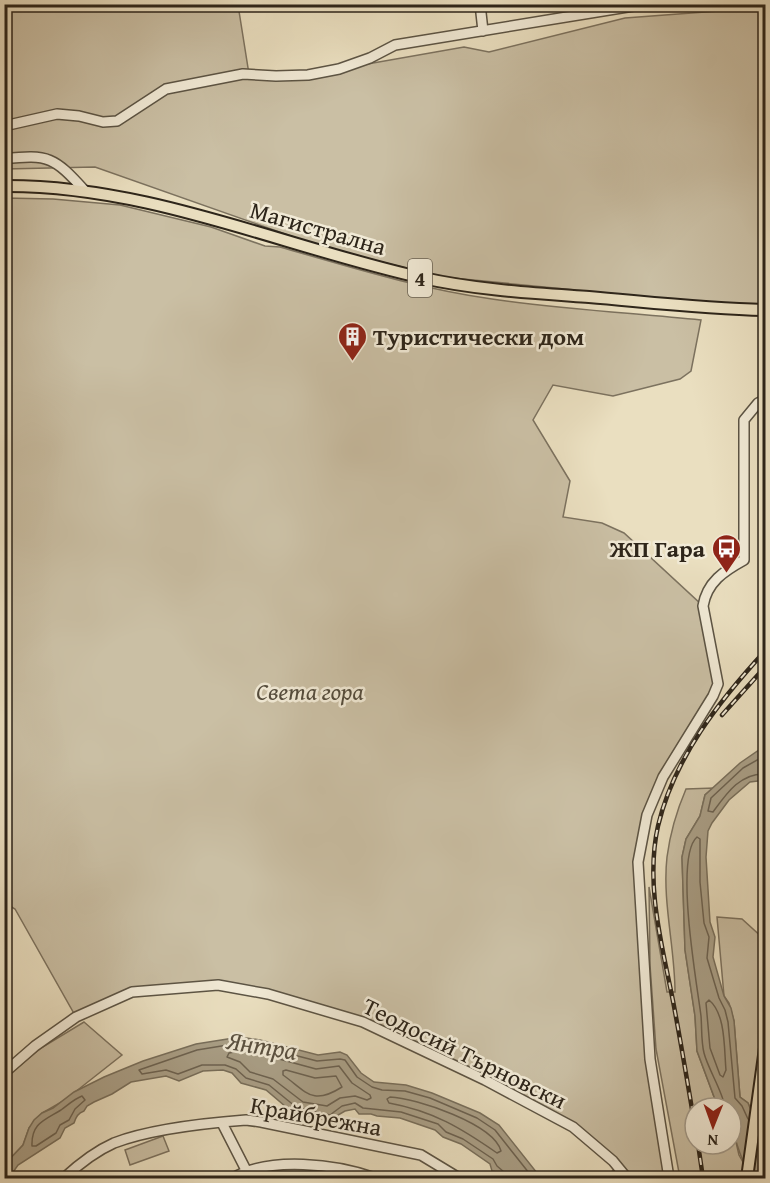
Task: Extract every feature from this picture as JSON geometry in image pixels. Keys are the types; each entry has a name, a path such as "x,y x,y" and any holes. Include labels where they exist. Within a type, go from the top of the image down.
{"main road":[{"name":"Магистрална","path":"4,186 85,190 171,208 393,271 453,284 765,312"},
{"name":"Магистрална","path":"4,194 73,196 135,206 453,288 687,309 765,312"},
{"path":"747,1179 765,1041"}],"street":[{"path":"480,4 483,31"},
{"path":"4,126 57,114 103,122 117,121 166,89 243,74 308,75 339,69 370,58 395,45 646,4"},
{"path":"4,159 33,156 46,158 66,170 85,190"},
{"path":"669,1179 650,1059 638,862 647,815 663,777 713,696 718,684 703,606 705,594 716,578 744,560 744,420 758,403 765,399"},
{"name":"Теодосий Търновски","path":"4,1073 35,1046 76,1017 132,992 218,985 268,994 363,1022 454,1065 573,1127 613,1161 627,1179"},
{"name":"Крайбрежна","path":"64,1179 74,1169 112,1144 136,1136 246,1120 421,1155 459,1179"},
{"path":"222,1123 246,1170"},
{"path":"233,1179 246,1170 285,1164 351,1170 375,1179"}],"green space":[{"path":"4,5 238,5 249,74 339,69 464,47 489,52 625,18 745,9 748,5 765,5 765,304 720,304 442,277 322,247 95,167 5,169"},
{"name":"Света гора","path":"4,198 53,199 120,205 211,227 265,246 280,247 385,277 465,295 544,306 701,320 691,371 680,379 613,396 553,385 533,420 570,481 563,517 602,523 624,533 703,606 718,684 663,777 638,862 650,1059 669,1178 606,1178 617,1166 573,1127 363,1022 218,985 132,992 76,1017 15,909 5,903"},
{"path":"713,788 705,795 700,816 686,839 682,857 685,950 695,1016 697,1051 714,1096 683,1096 683,1156 740,1156 752,1178 680,1178 656,1049 650,965 649,887 667,992 675,992 666,874 668,848 674,822 686,789"},
{"path":"717,917 742,919 765,940 765,1147 748,1103 743,1099 743,1096 740,1096 734,1021 729,1003 724,996"},
{"path":"84,1022 122,1055 65,1100 42,1113 29,1128 23,1145 5,1164 5,1078 41,1048"},
{"path":"163,1136 169,1151 130,1165 125,1150"}],"water":[{"path":"765,748 765,780 750,782 729,800 708,831 706,857 710,922 715,937 713,957 734,1021 740,1096 714,1096 697,1051 695,1016 685,950 682,857 686,839 700,816 705,795 740,763"},
{"name":"Янтра","path":"240,1037 318,1055 340,1052 347,1055 361,1073 374,1082 406,1085 480,1113 499,1125 541,1178 501,1178 492,1171 490,1164 461,1144 443,1137 435,1130 400,1118 359,1114 355,1109 338,1115 335,1124 292,1112 266,1090 241,1083 232,1073 223,1070 203,1071 179,1081 166,1076 131,1082 87,1106 74,1123 65,1128 60,1138 18,1165 9,1178 5,1178 5,1164 23,1145 34,1120 74,1092 143,1061 196,1044"},
{"path":"743,1099 748,1103 764,1141 765,1178 752,1178 742,1156"}],"railway":[{"path":"690,1096 656,914 654,848 665,801 687,754 715,710 766,650"},
{"path":"722,715 766,666"},
{"path":"700,1156 703,1178"}],"place":[{"name":"Туристически дом","path":"352,362"},
{"name":"ЖП Гара","path":"726,574"}]}
